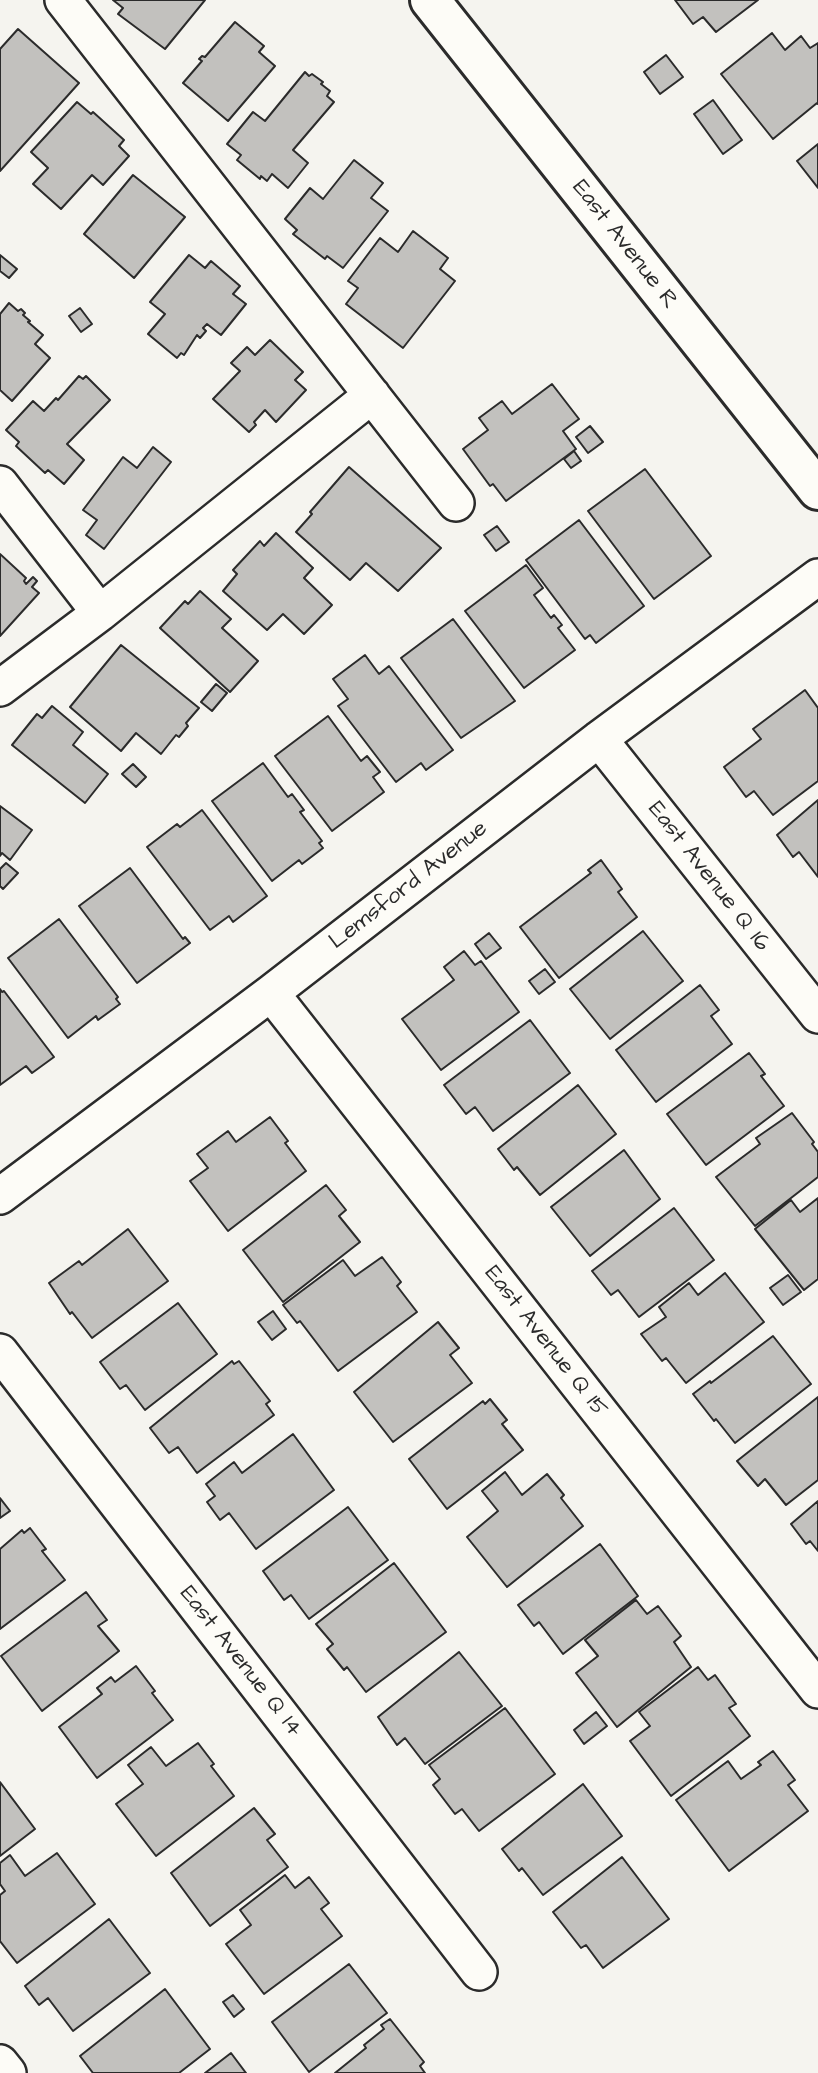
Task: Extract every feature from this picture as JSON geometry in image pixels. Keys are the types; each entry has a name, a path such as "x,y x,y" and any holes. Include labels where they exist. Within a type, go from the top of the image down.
{"main road":[{"name":"East Avenue R","path":"430,0 818,490"}],"street":[{"path":"63,0 456,503"},
{"path":"0,688 100,613 372,395"},
{"path":"0,484 100,613"},
{"name":"Lemsford Avenue","path":"0,1196 271,993 599,739 818,577"},
{"name":"East Avenue Q 16","path":"599,739 818,1015"},
{"name":"East Avenue Q 15","path":"271,993 818,1690"},
{"name":"East Avenue Q 14","path":"0,1352 480,1972"},
{"path":"0,2063 8,2073"}],"building":[{"path":"113,0 205,0 165,49 118,14 123,8"},
{"path":"675,0 758,0 716,32 703,17 693,24"},
{"path":"235,22 264,46 259,52 275,66 228,121 183,83 202,61 199,59 205,57"},
{"path":"18,29 79,83 0,171 0,49"},
{"path":"772,33 785,50 801,36 810,48 818,43 818,104 773,139 721,74"},
{"path":"666,55 683,77 660,94 644,72"},
{"path":"305,72 323,82 321,84 330,91 327,96 334,102 293,150 308,163 288,188 272,174 267,181 261,176 260,179 237,160 241,155 227,144 253,112 265,121"},
{"path":"713,100 742,140 723,154 694,114"},
{"path":"77,102 91,114 93,112 124,140 119,146 129,156 103,185 92,175 61,209 33,184 48,168 31,152"},
{"path":"818,144 818,188 797,161"},
{"path":"354,160 383,183 371,198 388,211 343,268 327,256 325,259 293,234 297,230 285,219 310,188 323,199"},
{"path":"133,175 185,217 134,278 84,234"},
{"path":"413,231 448,258 440,269 455,281 403,348 346,304 358,288 348,281 380,238 398,252"},
{"path":"0,255 17,269 9,278 0,271"},
{"path":"189,255 205,268 211,261 240,286 233,294 246,304 221,335 207,324 203,328 206,331 200,338 197,335 184,355 181,353 177,358 148,334 165,314 150,302"},
{"path":"9,303 18,311 21,309 30,321 28,322 43,335 35,344 50,358 12,401 0,390 0,314"},
{"path":"80,308 92,324 81,332 69,316"},
{"path":"270,340 303,372 295,380 306,390 276,422 265,410 249,432 213,399 240,371 231,363 247,347 255,355"},
{"path":"79,376 83,379 86,376 110,400 67,444 84,460 64,484 48,470 45,473 16,446 19,442 6,430 33,401 44,411 56,398 58,400"},
{"path":"552,384 579,419 563,431 576,449 506,501 493,484 490,486 463,449 488,430 479,418 502,401 512,414"},
{"path":"590,426 603,442 588,453 576,437"},
{"path":"153,447 171,462 104,549 86,535 97,520 83,510 123,457 137,468"},
{"path":"574,451 581,461 571,468 564,459"},
{"path":"349,467 441,548 398,591 366,563 350,580 296,532"},
{"path":"645,469 711,556 654,599 588,511"},
{"path":"579,520 644,606 596,643 590,635 585,639 526,560"},
{"path":"497,526 509,542 496,551 484,535"},
{"path":"276,533 313,568 304,578 332,605 304,634 283,614 267,630 223,591 237,574 233,570 260,541 264,546"},
{"path":"0,554 26,578 26,584 33,577 37,581 32,587 39,593 0,636"},
{"path":"526,565 543,588 534,595 551,618 554,615 562,625 558,628 575,650 524,688 465,611"},
{"path":"200,591 231,619 222,628 258,661 230,692 160,628 185,601 188,604"},
{"path":"453,619 515,701 461,738 401,658"},
{"path":"121,645 199,708 186,723 188,726 179,737 176,735 161,754 136,733 121,751 70,707"},
{"path":"365,655 379,674 389,666 453,750 426,770 421,763 396,782 338,706 348,699 333,679"},
{"path":"216,684 227,693 212,711 201,702"},
{"path":"805,690 818,708 818,781 773,815 754,791 746,797 724,767 761,739 753,729"},
{"path":"52,706 83,732 73,745 108,774 85,803 12,745 37,714 42,718"},
{"path":"328,716 361,761 367,756 380,772 373,777 384,792 332,831 275,756"},
{"path":"263,763 288,797 292,794 304,810 300,812 322,841 319,843 323,848 302,864 299,860 272,881 212,801"},
{"path":"133,764 146,777 136,787 122,774"},
{"path":"818,800 818,877 799,852 793,857 777,835"},
{"path":"0,806 32,830 10,860 2,853 0,856"},
{"path":"202,810 267,896 233,922 229,916 210,930 147,847 177,824 180,827"},
{"path":"601,860 622,889 618,892 637,917 559,978 520,927 591,873 588,870"},
{"path":"6,863 18,873 3,889 0,886 0,869"},
{"path":"130,868 183,939 185,937 190,943 137,983 79,906"},
{"path":"59,919 118,997 116,999 120,1004 98,1020 96,1016 68,1038 8,958"},
{"path":"643,931 683,981 610,1039 570,989"},
{"path":"489,933 501,948 486,959 475,944"},
{"path":"464,951 475,965 481,961 519,1012 441,1070 402,1019 454,980 444,967"},
{"path":"545,969 555,982 539,994 529,981"},
{"path":"700,985 719,1010 711,1016 732,1044 656,1102 616,1050"},
{"path":"0,989 54,1057 32,1073 26,1066 0,1085"},
{"path":"530,1020 570,1073 493,1131 475,1107 466,1114 444,1085"},
{"path":"749,1053 765,1074 761,1076 784,1106 706,1165 667,1114"},
{"path":"578,1085 616,1134 540,1195 517,1167 514,1170 498,1149"},
{"path":"792,1113 814,1142 812,1144 818,1152 818,1177 755,1226 716,1177 760,1144 756,1138"},
{"path":"270,1117 306,1171 228,1231 190,1181 208,1168 197,1154 228,1131 236,1142"},
{"path":"624,1150 660,1199 590,1256 551,1207"},
{"path":"326,1185 346,1210 339,1216 360,1242 283,1302 243,1250"},
{"path":"818,1198 818,1279 804,1290 755,1229 791,1200 800,1212"},
{"path":"674,1208 714,1260 639,1317 618,1290 611,1295 592,1271"},
{"path":"128,1229 168,1281 92,1338 72,1312 70,1314 49,1283 79,1261 82,1265"},
{"path":"382,1257 401,1282 397,1286 417,1312 338,1371 300,1321 297,1323 283,1305 343,1260 355,1276"},
{"path":"725,1273 764,1322 686,1383 666,1358 662,1361 641,1334 666,1317 659,1307 689,1283 698,1295"},
{"path":"788,1275 801,1292 783,1305 770,1288"},
{"path":"178,1303 217,1354 145,1410 126,1385 120,1389 100,1362"},
{"path":"273,1311 286,1329 272,1340 258,1322"},
{"path":"438,1322 459,1348 450,1355 472,1383 393,1442 354,1392"},
{"path":"773,1336 811,1384 735,1443 693,1394"},
{"path":"232,1361 234,1364 239,1361 270,1401 266,1404 274,1415 197,1473 178,1447 169,1453 150,1428"},
{"path":"818,1397 818,1480 786,1505 765,1479 758,1486 737,1461"},
{"path":"490,1399 507,1420 502,1424 523,1450 447,1509 409,1459 483,1401 485,1404"},
{"path":"293,1434 334,1490 256,1549 229,1513 220,1520 207,1502 215,1496 206,1484 234,1462 242,1473"},
{"path":"505,1472 522,1495 547,1474 564,1495 561,1498 583,1526 507,1587 467,1537 498,1511 482,1491"},
{"path":"0,1498 10,1511 0,1518"},
{"path":"818,1501 818,1551 810,1541 806,1544 791,1524"},
{"path":"348,1507 388,1560 309,1619 291,1595 284,1600 263,1571"},
{"path":"30,1528 46,1549 42,1551 65,1580 0,1629 0,1549 22,1530 24,1533"},
{"path":"600,1544 638,1596 563,1654 539,1622 534,1626 518,1605"},
{"path":"394,1563 446,1632 366,1692 347,1667 344,1670 327,1649 333,1644 316,1624"},
{"path":"86,1592 107,1620 98,1626 119,1651 42,1711 1,1656"},
{"path":"636,1600 647,1614 658,1606 681,1636 674,1642 691,1667 617,1727 576,1673 598,1656 585,1640"},
{"path":"459,1652 502,1706 425,1764 405,1738 397,1745 378,1717"},
{"path":"136,1666 173,1720 97,1778 59,1727 102,1694 97,1688 111,1677 115,1682"},
{"path":"698,1667 708,1680 715,1675 736,1704 729,1708 750,1736 671,1796 630,1741 650,1726 639,1712"},
{"path":"505,1708 555,1774 479,1831 462,1809 455,1814 433,1785 440,1779 429,1765"},
{"path":"596,1712 607,1726 584,1744 574,1730"},
{"path":"198,1743 214,1764 211,1766 234,1796 156,1856 116,1804 143,1784 128,1765 151,1747 166,1766"},
{"path":"773,1751 795,1780 788,1785 808,1811 729,1871 676,1800 728,1761 741,1779 761,1765 758,1762"},
{"path":"0,1782 35,1829 0,1856"},
{"path":"583,1784 622,1836 543,1895 522,1868 519,1871 502,1849"},
{"path":"254,1808 275,1834 267,1840 288,1867 210,1926 171,1873"},
{"path":"57,1853 95,1904 17,1963 0,1941 0,1895 5,1891 0,1884 0,1863 10,1855 25,1876"},
{"path":"622,1857 669,1919 603,1968 586,1945 581,1948 553,1912"},
{"path":"285,1875 295,1888 309,1877 329,1903 321,1909 342,1936 264,1994 226,1944 251,1925 240,1910"},
{"path":"109,1919 150,1973 73,2031 48,1998 39,2005 25,1986"},
{"path":"349,1964 387,2013 309,2072 272,2022"},
{"path":"165,1989 210,2049 179,2073 93,2073 80,2056"},
{"path":"233,1995 244,2009 234,2017 223,2002"},
{"path":"390,2019 424,2062 420,2066 425,2073 335,2073 366,2048 364,2045 384,2029 381,2025"},
{"path":"231,2053 246,2073 205,2073"}]}
